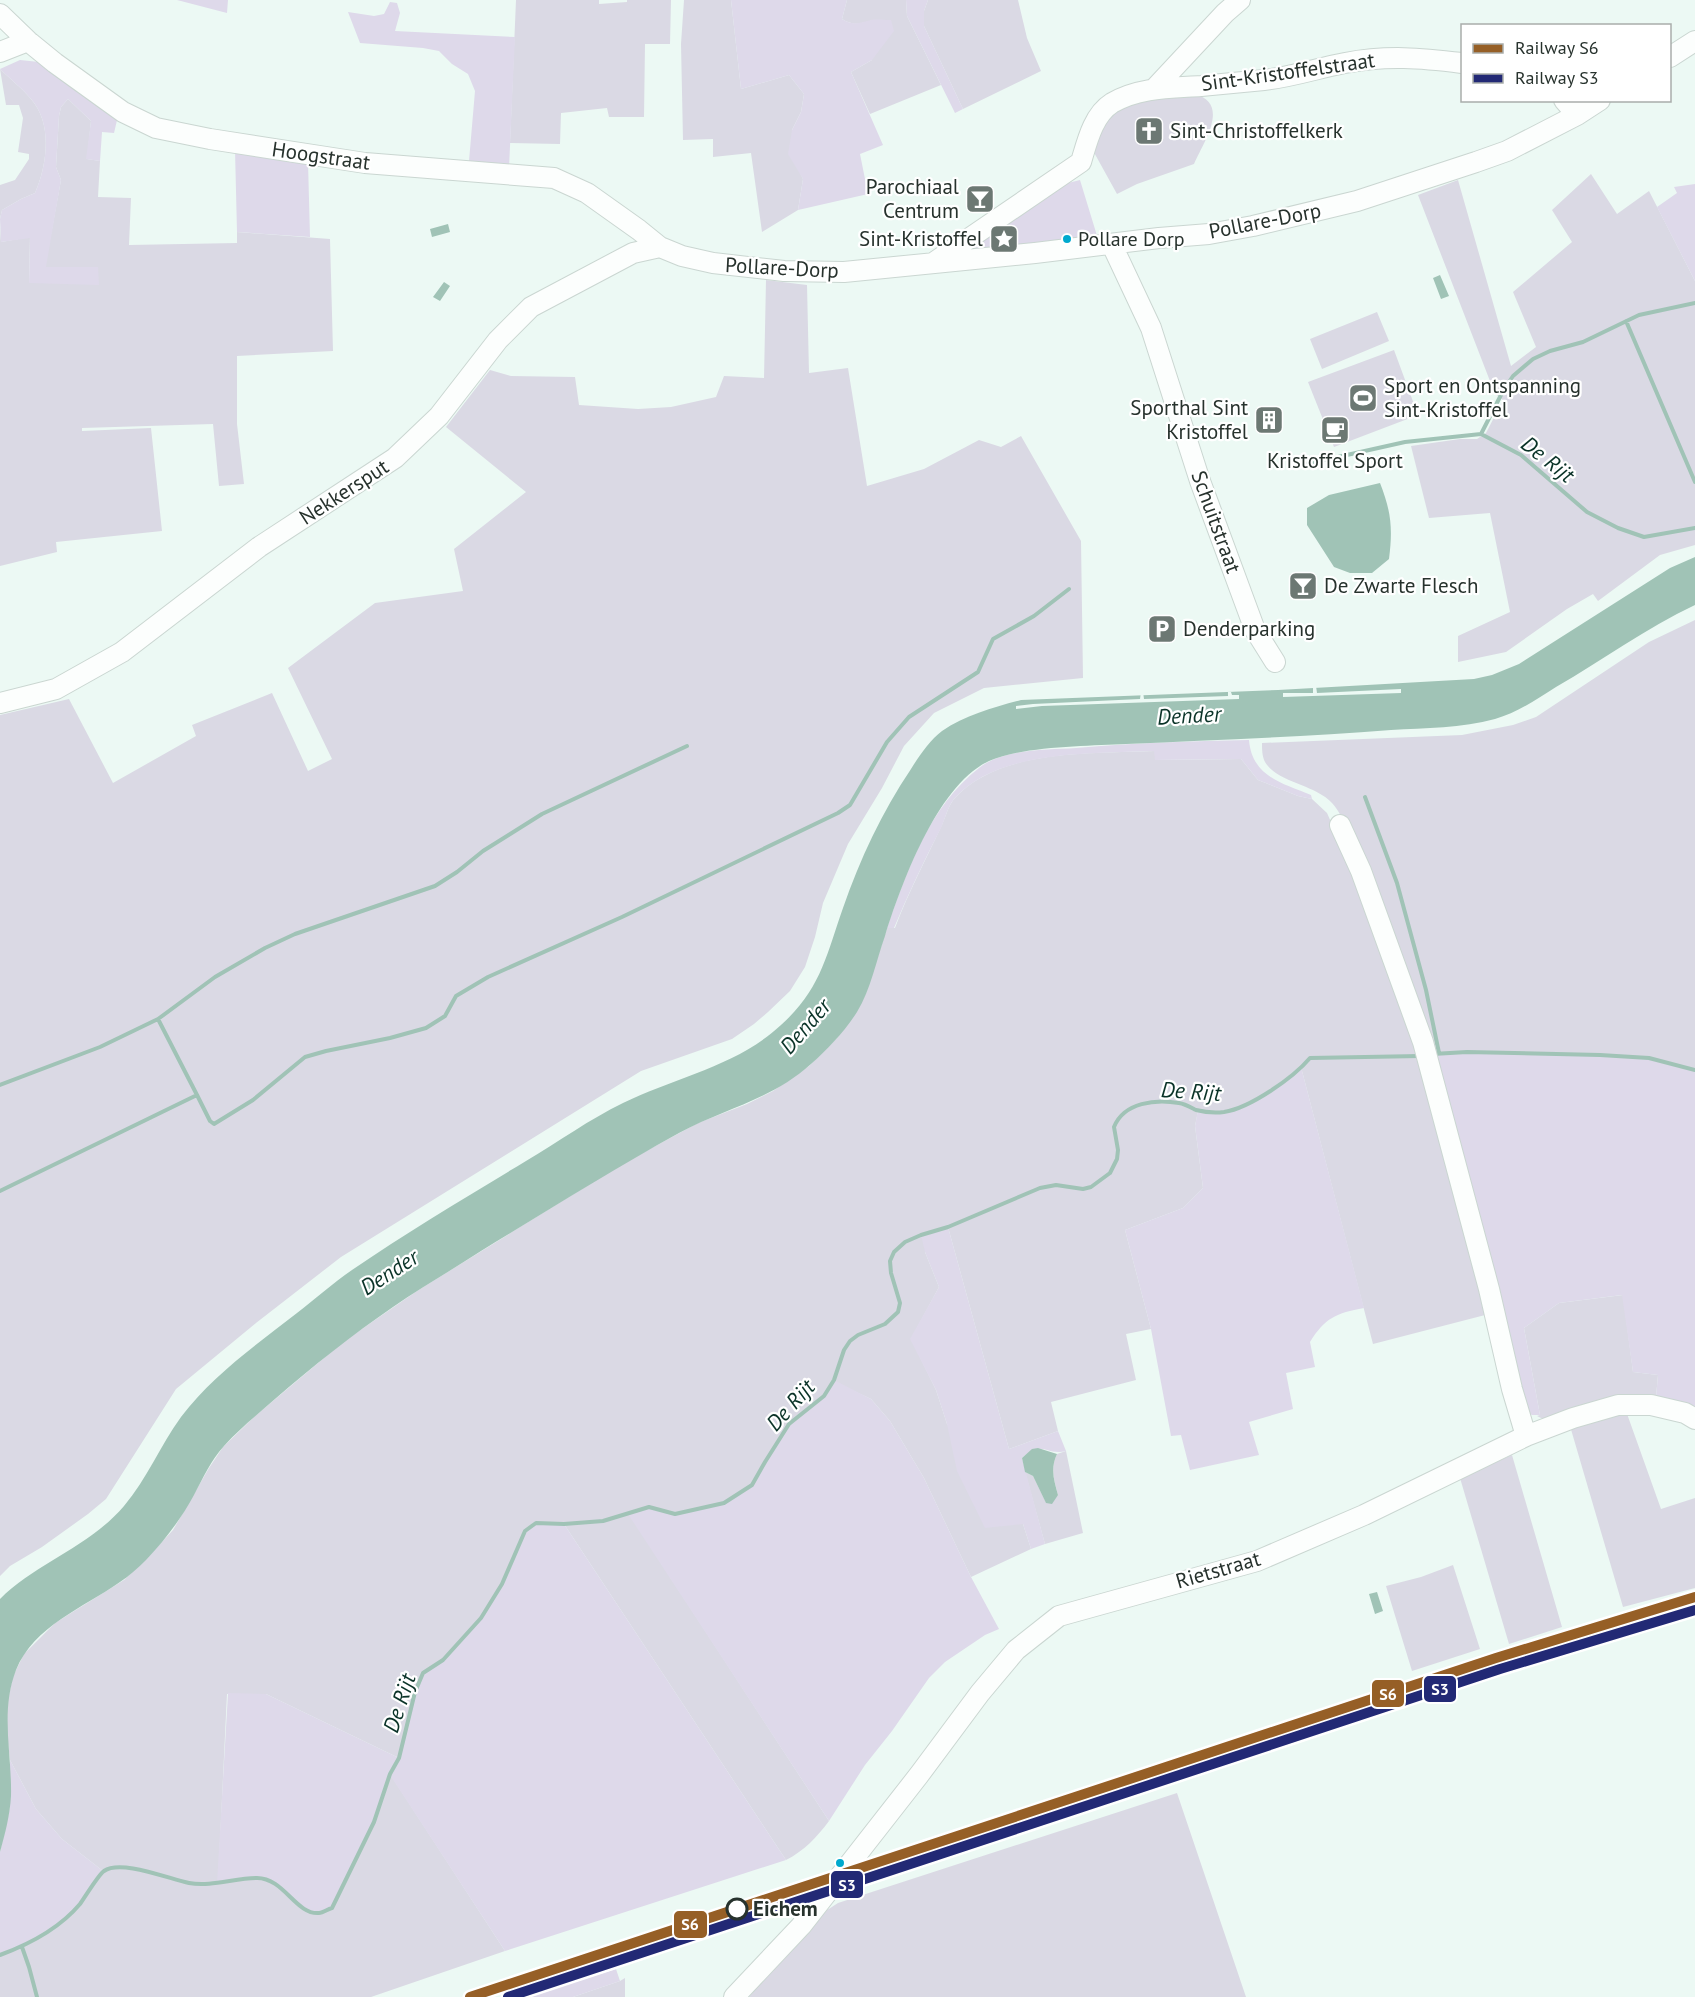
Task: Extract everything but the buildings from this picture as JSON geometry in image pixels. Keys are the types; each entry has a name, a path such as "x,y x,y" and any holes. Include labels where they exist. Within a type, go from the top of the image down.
{"street":[{"path":"1155,88 1240,0"},
{"name":"Hoogstraat","path":"0,14 28,41 123,112 156,128 365,164 554,178 587,193 660,247"},
{"path":"0,52 28,41"},
{"path":"1671,56 1695,41"},
{"name":"Sint-Kristoffelstraat","path":"932,264 1081,162 1097,120 1104,110 1112,103 1128,96 1155,88 1274,79 1345,63 1383,58 1417,57 1461,63"},
{"path":"1566,102 1577,115"},
{"name":"Pollare-Dorp","path":"660,247 713,264 784,271 844,272 1209,234 1340,206 1397,189 1507,151 1577,115 1597,102"},
{"name":"Schuitstraat","path":"1112,244 1151,328 1200,481 1255,630 1275,662"},
{"name":"Nekkersput","path":"0,703 56,689 122,652 259,546 395,458 439,416 498,340 531,308 633,253 660,247"},
{"path":"1340,825 1361,871 1423,1042 1526,1436"},
{"name":"Rietstraat","path":"734,1997 801,1926 1016,1650 1059,1616 1257,1561 1364,1515 1526,1436 1573,1418 1618,1405 1651,1405 1684,1413 1695,1419"}],"shaded area":[{"path":"177,0 228,0 227,13"},
{"path":"516,0 599,0 599,4 627,2 627,0 671,0 670,44 645,44 644,117 609,117 607,108 561,113 560,144 510,143"},
{"path":"684,0 731,0 741,89 789,75 804,94 801,112 792,130 798,168 803,179 798,210 762,232 751,153 713,157 713,139 683,140 681,44"},
{"path":"731,0 847,0 842,19 849,23 891,20 894,31 872,60 851,72 883,145 860,154 868,194 798,210 803,179 788,154 792,130 801,112 804,94 789,75 741,89"},
{"path":"847,0 906,0 907,16 941,85 870,114 851,72 872,60 873,20 857,24 842,19"},
{"path":"906,0 928,0 924,11 924,26 963,109 955,113 907,16"},
{"path":"928,0 1018,0 1027,38 1041,71 963,109 924,26 924,11"},
{"path":"390,2 397,3 400,13 395,31 515,37 509,168 469,161 475,91 468,74 452,64 439,51 360,43 348,12 374,16 384,14"},
{"path":"20,60 39,62 118,116 114,133 102,132 100,161 86,159 91,121 68,99 61,107 59,116 56,167 61,180 46,267 98,267 99,285 29,283 30,238 1,242 2,210 35,193 45,158 45,132 38,109 0,69"},
{"path":"0,69 38,109 43,120 46,145 43,170 35,193 2,210 0,219 0,185 15,180 29,159 29,154 18,152 23,118 19,105 6,105"},
{"path":"1194,94 1205,99 1211,106 1213,114 1212,124 1194,164 1137,184 1117,194 1091,147 1100,123 1126,101"},
{"path":"68,99 91,121 87,159 100,161 98,197 131,198 129,245 237,243 237,232 330,239 333,351 237,356 237,424 244,484 219,486 213,424 82,428 82,431 151,428 162,531 56,542 57,552 0,566 0,227 1,242 30,237 29,283 98,267 45,267 61,180 56,167 59,116 61,107"},
{"path":"235,150 308,162 310,237 237,232"},
{"path":"1591,174 1617,214 1649,191 1695,281 1695,545 1660,555 1598,601 1593,594 1567,609 1506,652 1458,662 1458,636 1510,612 1490,513 1429,518 1411,446 1477,439 1486,433 1503,400 1495,394 1418,195 1458,180 1511,366 1536,347 1513,292 1572,242 1552,210"},
{"path":"1080,180 1098,239 973,251 971,247 1068,183"},
{"path":"1695,184 1695,281 1657,207 1677,193 1674,187"},
{"path":"766,280 807,285 809,373 848,368 867,486 924,469 979,440 1001,447 1021,436 1081,541 1083,678 984,688 934,713 904,746 848,844 823,903 805,967 790,991 768,1012 732,1039 641,1071 341,1257 176,1389 106,1499 42,1547 10,1566 0,1576 0,715 69,699 113,783 196,736 192,725 272,693 308,771 332,759 288,668 375,603 463,591 454,549 526,492 446,427 490,370 511,376 575,377 579,405 638,409 671,407 716,397 724,376 764,378"},
{"path":"1377,312 1389,341 1322,369 1310,339"},
{"name":"Sport en Ontspanning Sint-Kristoffel","path":"1394,350 1418,415 1334,447 1308,382"},
{"path":"1695,620 1695,1070 1654,1059 1631,1057 1467,1052 1431,1054 1349,831 1335,806 1325,797 1271,769 1264,760 1262,743 1462,735 1513,725 1536,717 1649,642"},
{"path":"1249,740 1251,752 1262,770 1279,782 1311,795 1312,799 1298,796 1258,780 1241,759 1155,760 1154,751 1048,757 995,771 973,783 954,799 894,928 887,928 912,862 933,820 962,784 989,762 1012,754 1038,750"},
{"path":"1155,751 1155,760 1241,759 1258,780 1298,796 1312,799 1327,813 1420,1056 1489,1314 1373,1344 1301,1067 1250,1104 1224,1112 1198,1111 1195,1126 1203,1188 1183,1208 1125,1230 1151,1329 1126,1334 1136,1380 1051,1402 1058,1431 1009,1449 948,1227 925,1252 939,1287 911,1339 936,1390 947,1424 1023,1524 1031,1549 971,1577 924,1478 890,1421 871,1399 854,1391 824,1396 789,1424 752,1485 724,1503 675,1514 649,1507 629,1514 829,1821 799,1852 786,1860 564,1524 525,1531 502,1584 481,1618 443,1660 423,1673 415,1692 399,1758 266,1694 227,1694 218,1882 247,1878 263,1879 288,1894 342,1888 374,1822 390,1774 505,1951 371,1997 0,1997 0,1955 25,1945 103,1871 62,1839 36,1809 10,1760 6,1727 7,1704 13,1676 24,1654 55,1623 124,1580 148,1557 173,1530 223,1447 254,1417 343,1342 417,1291 622,1164 698,1123 773,1091 809,1066 837,1038 857,1011 866,993 887,928 895,928 952,802 973,782 996,770 1048,757"},
{"path":"1467,1052 1631,1057 1654,1059 1695,1070 1695,1409 1656,1397 1658,1375 1633,1372 1622,1295 1559,1303 1524,1328 1540,1415 1526,1412 1431,1054"},
{"path":"1301,1067 1364,1308 1332,1318 1321,1327 1310,1342 1315,1367 1286,1373 1293,1409 1249,1422 1259,1455 1190,1470 1181,1435 1171,1436 1151,1329 1125,1230 1183,1208 1203,1188 1195,1126 1198,1110 1224,1112 1250,1104"},
{"path":"948,1227 1009,1449 1058,1431 1066,1451 1053,1452 1040,1449 1029,1452 1022,1458 1045,1544 1031,1549 1023,1524 985,1528 957,1471 947,1424 936,1390 910,1339 939,1287 921,1235"},
{"path":"1623,1295 1633,1372 1658,1375 1656,1397 1545,1420 1537,1416 1540,1415 1524,1328 1559,1303"},
{"path":"834,1380 871,1399 890,1421 924,1478 971,1577 999,1629 985,1635 945,1662 929,1678 865,1765 829,1821 628,1514 649,1507 675,1514 724,1503 752,1485 789,1424 824,1396"},
{"path":"1626,1411 1661,1509 1695,1498 1695,1588 1623,1607 1570,1426"},
{"path":"1066,1451 1083,1533 1045,1544 1025,1472 1033,1476 1046,1502 1058,1495 1053,1469 1057,1454"},
{"path":"1512,1455 1562,1627 1509,1644 1460,1478"},
{"path":"536,1523 564,1524 786,1860 505,1951 390,1775 374,1822 332,1908 319,1913 304,1910 269,1880 250,1878 217,1883 228,1693 266,1694 399,1758 415,1692 423,1673 443,1660 481,1618 502,1584 525,1531"},
{"path":"1453,1565 1480,1649 1412,1671 1386,1586 1421,1577"},
{"path":"10,1760 36,1809 62,1839 103,1871 82,1900 59,1923 33,1940 0,1955 0,1852 10,1807"},
{"path":"1177,1793 1246,1997 749,1997 815,1918 838,1903"},
{"path":"616,1969 620,1981 573,1997 528,1997"},
{"path":"625,1978 625,1997 573,1997 620,1981"}],"water":[{"path":"448,224 450,232 432,237 430,229"},
{"path":"1440,275 1449,296 1441,299 1433,278"},
{"path":"444,282 450,286 440,301 433,297"},
{"path":"1380,483 1387,502 1390,520 1389,559 1372,573 1350,573 1334,567 1307,525 1307,508 1329,495"},
{"name":"Dender","path":"1695,557 1695,605 1642,634 1527,705 1495,719 1430,728 1075,746 1003,756 989,761 970,773 937,813 924,838 901,891 862,1003 842,1033 830,1046 796,1076 780,1086 696,1124 604,1176 393,1307 333,1351 249,1422 219,1451 178,1521 143,1563 120,1582 61,1619 35,1641 16,1670 11,1686 8,1732 11,1796 0,1852 0,1599 14,1586 110,1521 140,1485 181,1417 206,1388 250,1349 345,1275 598,1116 643,1094 726,1061 764,1039 781,1025 805,998 821,971 857,872 881,819 918,759 942,731 970,716 1021,700 1278,690 1474,679 1492,675 1519,664 1670,568"},
{"path":"1038,1448 1057,1454 1053,1470 1058,1495 1052,1504 1046,1503 1033,1476 1025,1472 1022,1458 1032,1449"},
{"path":"1377,1592 1383,1611 1375,1614 1369,1594"}],"pier":[{"path":"1313,686 1316,686 1317,693 1401,689 1401,693 1283,697 1283,693 1313,693"},
{"path":"1141,692 1143,692 1144,699 1228,696 1228,692 1231,692 1232,695 1239,695 1239,699 1042,706 1016,709 1016,706 1033,704 1140,699"}],"waterway":[{"path":"1481,434 1513,376 1533,359 1550,351 1583,342 1639,315 1695,303"},
{"path":"1626,321 1695,482"},
{"name":"De Rijt","path":"1302,465 1405,442 1481,434 1521,455 1587,512 1618,528 1644,537 1695,528"},
{"path":"0,1191 197,1095 210,1121 214,1124 253,1100 305,1057 426,1028 445,1016 456,996 488,977 622,917 838,813 850,805 887,742 909,717 978,672 993,639 1034,616 1069,589"},
{"path":"197,1095 158,1019 215,977 265,948 295,934 435,886 483,851 542,814 687,746"},
{"path":"1365,797 1397,883 1426,990 1439,1053"},
{"path":"0,1085 100,1047 158,1019"},
{"name":"De Rijt","path":"1433,1054 1467,1052 1600,1055 1649,1058 1695,1070"},
{"name":"De Rijt","path":"0,1955 33,1941 63,1921 80,1904 102,1873 112,1868 133,1868 197,1884 257,1878 275,1884 296,1903 311,1912 321,1913 332,1908 374,1822 390,1774 399,1758 415,1692 423,1673 443,1660 481,1618 502,1584 525,1531 536,1523 564,1524 603,1521 649,1507 675,1514 724,1503 752,1485 789,1424 824,1396 834,1380 844,1350 850,1341 858,1335 885,1324 898,1312 900,1303 891,1273 890,1261 894,1252 905,1242 948,1227 1040,1188 1056,1185 1083,1189 1091,1187 1110,1173 1117,1159 1118,1150 1114,1127 1125,1112 1133,1107 1151,1102 1170,1102 1183,1104 1199,1111 1224,1112 1246,1105 1270,1091 1310,1058 1420,1056"},
{"path":"22,1947 37,1997"}],"rail line":[{"name":"S6","path":"470,1997 1496,1658 1695,1597"},
{"name":"S3","path":"508,1997 1500,1669 1695,1610"}],"place":[{"name":"Sint-Christoffelkerk","path":"1149,131"},
{"name":"Parochiaal Centrum","path":"980,199"},
{"name":"Sint-Kristoffel","path":"1004,239"},
{"name":"Pollare Dorp","path":"1067,239"},
{"name":"Sport en Ontspanning Sint-Kristoffel","path":"1363,398"},
{"name":"Sporthal Sint Kristoffel","path":"1269,420"},
{"name":"Kristoffel Sport","path":"1335,430"},
{"name":"De Zwarte Flesch","path":"1303,586"},
{"name":"Denderparking","path":"1162,629"},
{"name":"Eichem","path":"737,1909"}]}
